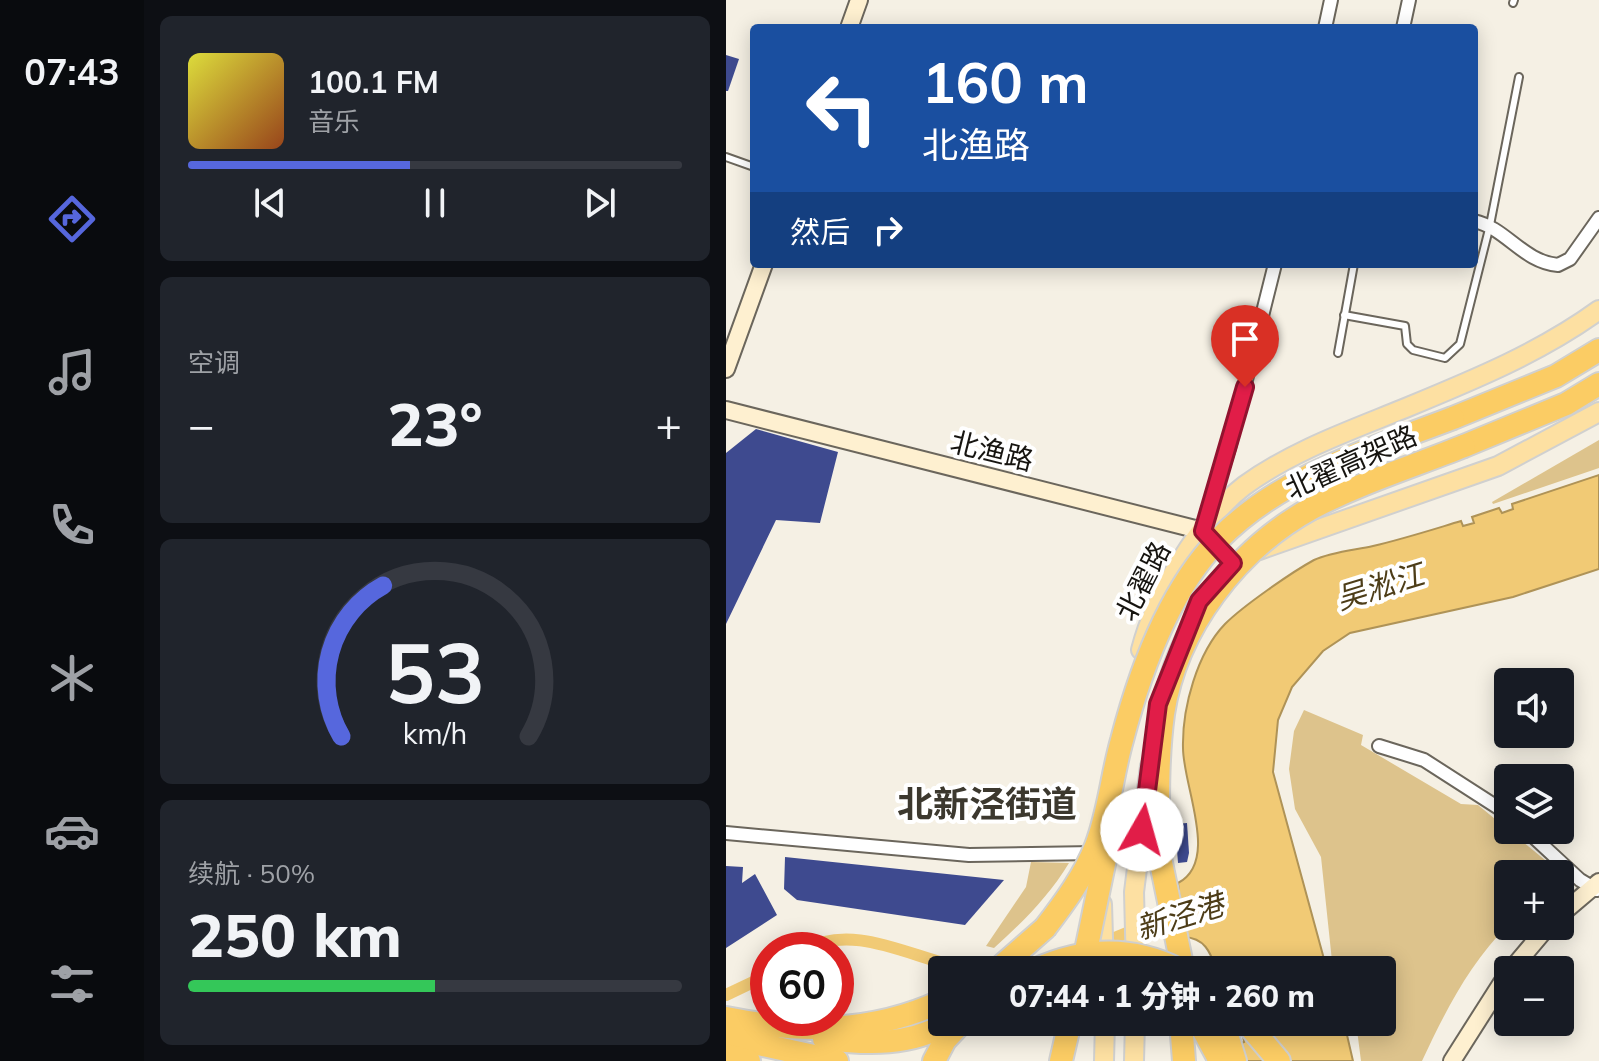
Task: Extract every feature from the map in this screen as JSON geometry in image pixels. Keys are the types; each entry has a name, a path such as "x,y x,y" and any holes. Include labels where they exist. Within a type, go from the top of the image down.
{"highway":[{"name":"北翟高架路","path":"1137,692 1170,611 1218,540 1260,504 1356,455 1556,376 1599,350"},
{"name":"北翟高架路","path":"1158,848 1164,712 1180,657 1217,591 1240,562 1262,542 1313,508 1566,404 1599,384"},
{"path":"1013,956 1045,928 1080,880 1097,844 1137,692"},
{"path":"1085,956 1137,692"},
{"path":"1095,956 1137,692"},
{"path":"1158,848 1166,956"},
{"path":"1158,848 1177,956"},
{"path":"1075,956 1103,952 1137,956"},
{"path":"854,1026 886,1021 928,1006"},
{"path":"726,1018 750,1023"},
{"path":"810,1036 887,1043 911,1039 928,1032"},
{"path":"934,1061 949,1036"},
{"path":"1061,1061 1067,1036"},
{"path":"1074,1061 1079,1036"},
{"path":"1169,1061 1170,1036"},
{"path":"1182,1036 1184,1061"},
{"path":"1207,1036 1220,1061"},
{"path":"1227,1036 1235,1061"},
{"path":"1258,1036 1279,1061"},
{"path":"726,1037 837,1061"},
{"path":"726,1055 749,1061"}],"main road":[{"name":"北翟路","path":"1104,956 1102,905 1130,691 1143,641 1164,591 1203,531 1241,489 1261,475 1317,444 1542,348 1599,310"},
{"name":"北翟路","path":"1136,956 1134,892 1158,704 1199,601 1233,563 1265,547 1498,466 1599,412"},
{"path":"1104,1061 1105,1036"},
{"path":"1134,1061 1135,1036"}],"street":[{"path":"850,24 859,0"},
{"path":"1326,24 1331,0"},
{"path":"1404,24 1409,0"},
{"path":"1478,222 1490,225 1526,255 1558,265 1570,259 1599,218"},
{"path":"726,369 763,268"},
{"path":"1233,563 1203,531 1229,448 1274,268"},
{"name":"北渔路","path":"726,410 1203,531"},
{"path":"1379,746 1424,760 1494,805"},
{"path":"726,833 969,855 1109,853"},
{"path":"1541,844 1580,880 1597,886"},
{"path":"1574,904 1597,886"},
{"path":"1523,956 1536,940"},
{"path":"1452,1061 1494,995"}],"lane":[{"path":"1344,315 1405,326 1407,344 1413,350 1445,358 1460,344 1490,225 1519,77"},
{"path":"726,157 750,166"},
{"path":"1338,353 1353,268"}],"shaded area":[{"path":"1599,440 1599,468 1493,504 1492,502"},
{"path":"1304,710 1363,735 1361,745 1461,804 1478,805 1494,818 1494,844 1525,844 1545,860 1494,860 1494,940 1449,1007 1422,1061 1361,1061 1358,1036 1396,1036 1396,956 1331,956 1321,857 1295,809 1289,769 1294,731"},
{"path":"1031,862 1069,863 1053,887 1025,918 994,948 986,946 1026,887"}],"water":[{"name":"吴淞江","path":"1599,475 1599,569 1513,597 1350,633 1323,651 1292,687 1278,720 1273,772 1323,956 1211,956 1202,943 1184,937 1178,883 1190,872 1198,841 1183,732 1193,682 1215,636 1243,608 1314,560 1461,521 1463,526 1474,523 1472,517 1499,508 1502,513 1513,509 1512,504"},
{"path":"1243,1036 1347,1036 1353,1061 1241,1061 1238,1044 1244,1042"}],"building":[{"path":"726,55 739,59 728,91 726,91"},
{"path":"756,429 838,452 820,523 776,520 726,624 726,453"},
{"path":"1187,823 1187,862 1178,863 1175,824"},
{"path":"785,857 1004,880 965,925 797,900 784,889"},
{"path":"726,866 743,867 742,883 755,874 777,915 726,948"}],"waterway":[{"name":"新泾港","path":"1100,944 1175,913"},
{"name":"新泾港","path":"854,940 928,958"},
{"name":"新泾港","path":"726,995 750,984"}],"district":[{"name":"北新泾街道","path":"987,804"}],"route":[{"path":"1142,830 1158,704 1186,627 1199,601 1233,563 1203,531 1245,387"}]}
